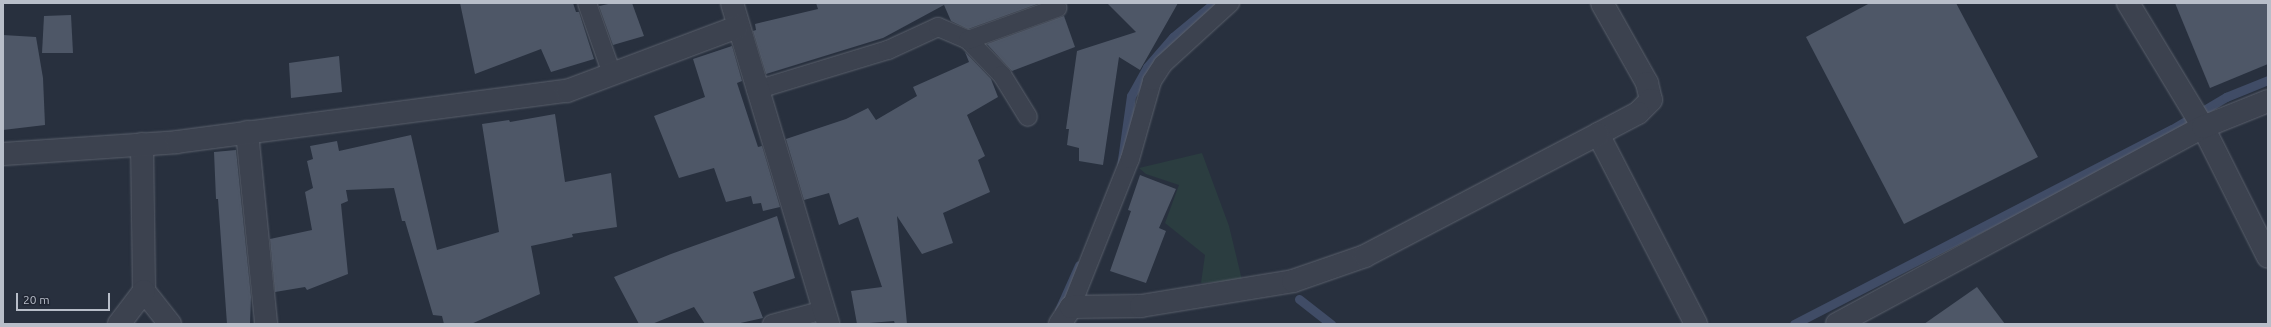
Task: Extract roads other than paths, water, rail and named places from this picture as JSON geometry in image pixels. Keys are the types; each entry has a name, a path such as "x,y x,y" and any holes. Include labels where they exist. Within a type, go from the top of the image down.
{"street":[{"path":"732,3 756,90 826,317"},
{"path":"1066,316 1141,306 1293,282 1365,256 1638,113 1651,100 1647,83 1602,3"},
{"path":"2128,3 2203,127 2268,257"},
{"path":"3,154 142,144 247,132 567,90 738,27"},
{"path":"1837,324 2203,127 2268,101"},
{"path":"247,132 266,324"},
{"path":"1598,134 1696,324"},
{"path":"142,144 144,291 170,324"},
{"path":"119,324 144,291"}],"lane":[{"path":"587,3 612,74"},
{"path":"1066,316 1130,159 1152,81 1163,64 1230,3"},
{"path":"968,40 1057,8"},
{"path":"756,90 888,50 938,27 968,40 1002,75 1028,117"},
{"path":"772,324 826,317"}],"waterway":[{"path":"1121,167 1131,96 1147,67 1173,37 1214,3"},
{"path":"1794,324 2172,129 2226,97 2268,80"},
{"path":"1059,310 1079,265"},
{"path":"1299,299 1331,324"}]}
